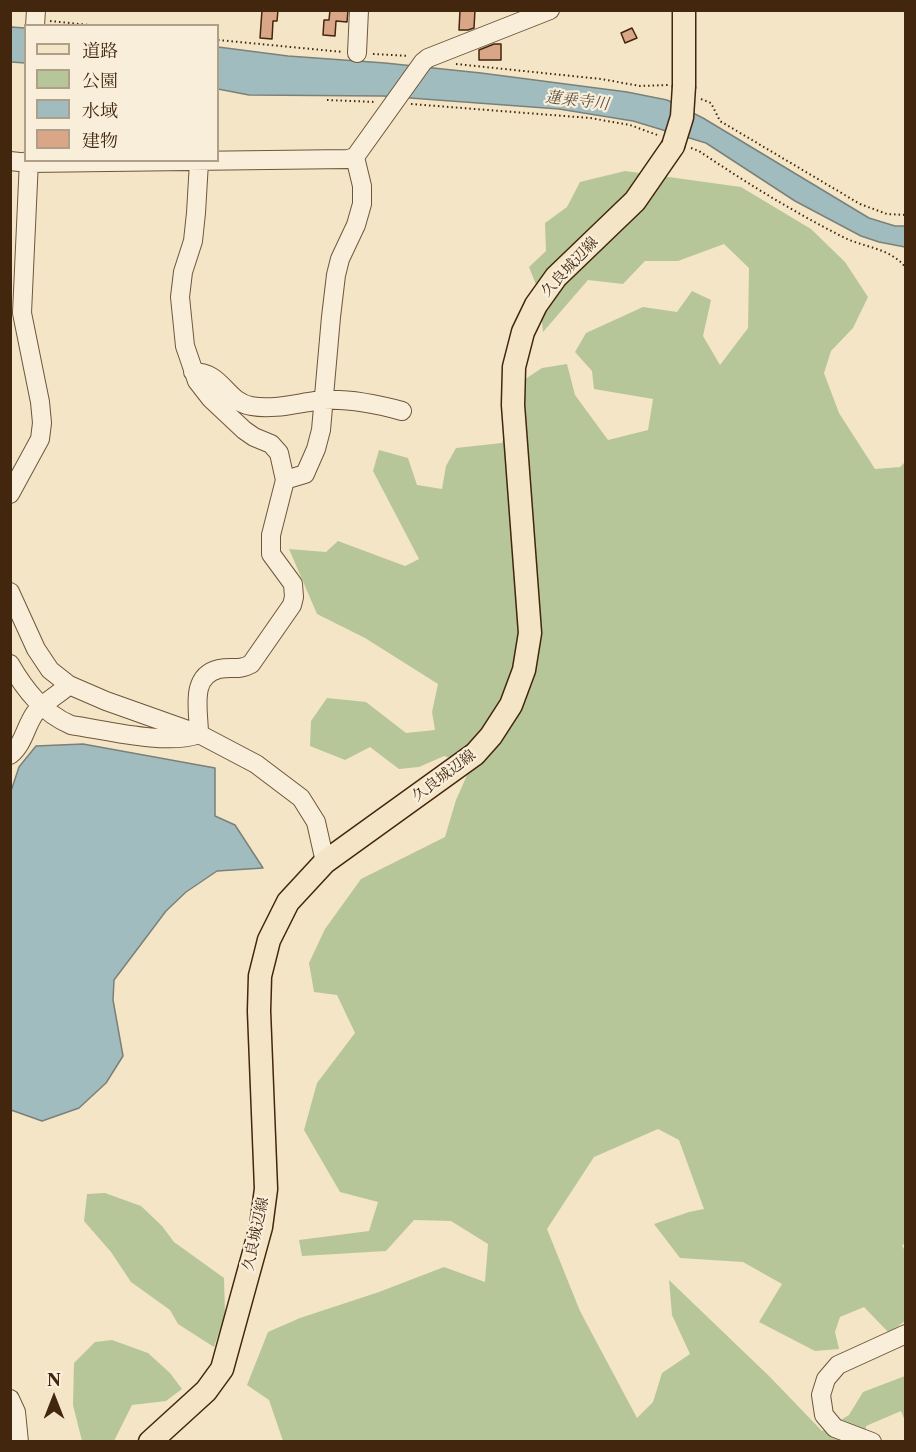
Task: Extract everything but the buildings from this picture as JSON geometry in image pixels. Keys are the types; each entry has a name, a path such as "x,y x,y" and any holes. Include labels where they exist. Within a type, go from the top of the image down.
{"main road":[{"name":"久良城辺線","path":"150,1442 206,1390 222,1369 261,1227 266,1189 259,1011 260,976 270,940 288,902 325,862 475,754 491,736 511,705 524,670 530,633 513,405 514,368 523,332 536,305 556,278 635,201 674,143 682,117 684,10"}],"street":[{"path":"357,53 360,10"},
{"path":"219,162 355,157 426,60 550,10"},
{"path":"285,480 305,474 321,430 336,275 362,204 362,186 355,157"},
{"path":"10,494 40,439 42,423 40,402 16,314 29,162 199,162 194,232 183,272 180,297 182,333 193,372 211,399 244,430 271,444 279,453 285,480 271,536 271,554 293,584 292,605 251,664 241,670 222,668 209,672 200,684 196,701 199,734"},
{"path":"193,372 205,372 218,381 234,398 249,405 284,405 324,401 366,403 402,411"},
{"path":"10,592 36,649 51,670 69,685 106,701 199,734 256,764 302,798 315,822 325,862"},
{"path":"10,663 40,707 58,720 71,725 167,740 199,734"},
{"path":"10,755 22,742 33,716 40,707 69,685"},
{"path":"872,1442 835,1428 824,1415 821,1395 826,1379 838,1365 906,1334"},
{"path":"10,1399 16,1412 19,1442"}],"path":[{"path":"36,19 81,24"},
{"path":"219,40 426,60 684,90 711,103 720,121 860,204 887,214 906,215"},
{"path":"327,100 396,101 590,118 630,125 699,151 747,183 843,237 893,255 906,268"}],"green space":[{"path":"625,171 741,187 811,229 845,262 868,297 853,328 831,351 824,373 839,413 875,469 900,467 905,462 906,1244 902,1245 906,1253 905,1321 889,1333 864,1307 840,1317 835,1332 839,1349 815,1351 759,1322 782,1284 743,1262 680,1258 654,1224 704,1209 679,1140 658,1129 594,1157 547,1229 580,1311 637,1418 653,1402 662,1373 690,1354 672,1315 669,1280 770,1377 822,1431 849,1415 863,1392 905,1376 905,1421 901,1411 866,1426 865,1442 283,1441 269,1400 247,1385 268,1332 300,1318 379,1292 444,1267 485,1282 488,1244 451,1221 414,1220 386,1251 302,1256 299,1240 369,1231 378,1202 340,1192 304,1130 317,1083 355,1033 337,995 314,992 309,963 325,929 361,879 445,837 456,800 472,764 444,756 419,767 399,769 370,747 345,760 310,746 311,721 327,698 366,702 406,733 435,730 432,712 438,684 365,638 317,614 289,549 326,552 338,541 405,566 419,559 373,471 379,450 408,458 417,485 442,489 446,466 456,448 502,443 509,421 507,391 542,368 567,364 575,395 608,440 648,430 653,399 594,389 592,371 575,352 586,333 643,307 677,312 692,291 711,300 703,336 720,365 748,328 749,268 724,244 678,261 645,261 623,284 588,280 543,332 539,292 529,267 546,251 545,223 567,207 580,182"},
{"path":"105,1193 141,1206 162,1226 174,1242 224,1278 225,1314 214,1347 178,1324 170,1310 131,1282 111,1252 84,1221 87,1194"},
{"path":"112,1340 148,1353 170,1373 182,1389 166,1401 132,1405 114,1441 82,1441 73,1405 74,1363 95,1342"}],"water":[{"path":"11,27 24,28 24,63 11,62"},
{"name":"蓮乗寺川","path":"219,47 288,56 481,73 627,92 667,100 703,118 869,218 895,226 905,226 905,247 861,236 795,201 706,143 633,121 559,109 383,96 249,95 219,89"},
{"path":"83,744 215,768 215,816 235,825 263,868 217,871 186,892 166,911 114,980 113,1000 123,1056 106,1083 79,1108 42,1121 11,1110 11,791 19,767 36,746"}]}
